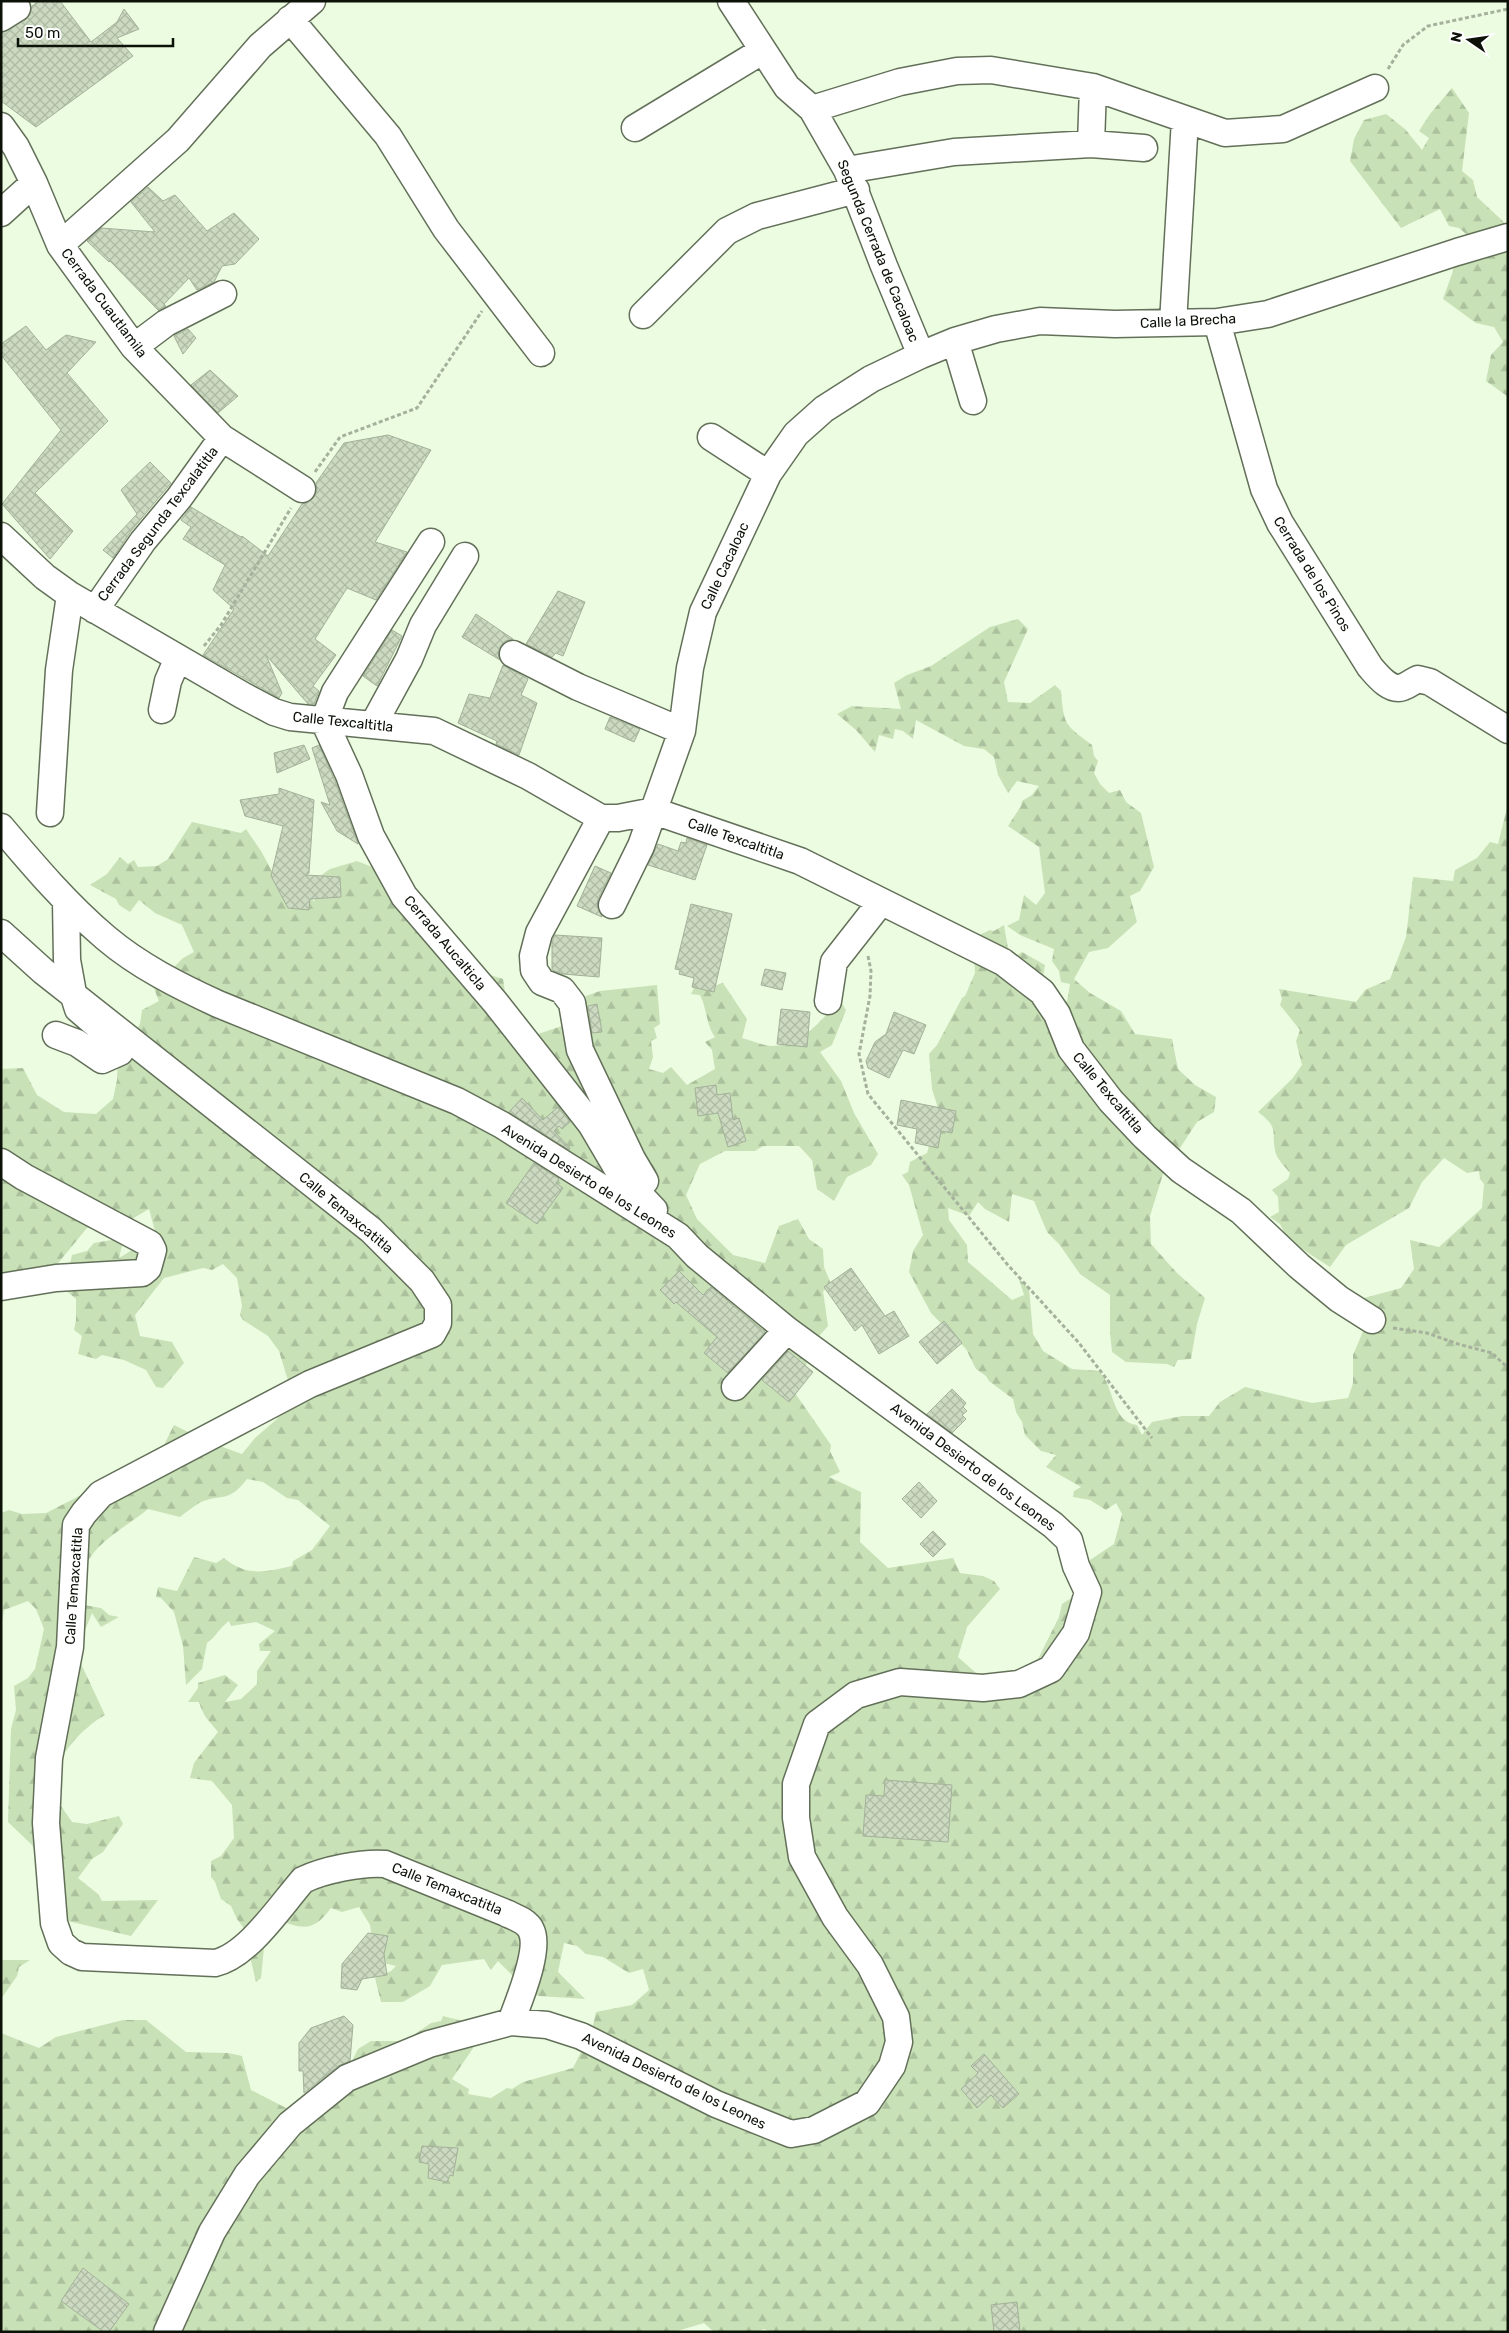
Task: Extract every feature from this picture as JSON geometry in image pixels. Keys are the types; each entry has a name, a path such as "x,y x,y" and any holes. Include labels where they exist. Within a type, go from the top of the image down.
{"street":[{"name":"Cerrada Cuautlamila","path":"302,488 222,438 134,346 60,245 178,140 260,46 312,1"},
{"name":"Segunda Cerrada de Cacaloac","path":"731,1 787,87 812,110 852,180 884,266 921,355"},
{"path":"290,19 388,136 446,229 541,353"},
{"path":"635,128 762,51"},
{"path":"812,110 900,82 957,70 991,70 1093,87 1225,133 1282,129 1375,88"},
{"path":"1091,144 1093,87"},
{"path":"1173,323 1185,119"},
{"path":"1,126 16,147 34,183 60,245"},
{"path":"643,316 726,231 757,216 852,180 954,152 1091,144 1144,148"},
{"path":"1,213 34,183"},
{"name":"Calle la Brecha","path":"921,355 955,341 996,329 1040,321 1115,324 1217,322 1268,314 1508,237"},
{"path":"134,346 166,323 223,294"},
{"name":"Cerrada de los Pinos","path":"1217,322 1264,489 1280,523 1370,667 1381,680 1402,688 1418,679 1430,682 1508,730"},
{"path":"955,341 973,401"},
{"name":"Calle Cacaloac","path":"612,905 641,846 682,731 690,668 704,612 768,474 796,434 824,409 871,380 921,355"},
{"path":"711,437 768,474"},
{"name":"Cerrada Segunda Texcalatitla","path":"95,610 143,541 179,498 222,438"},
{"name":"Calle Texcaltitla","path":"1,536 46,577 70,595 274,712 290,717 434,731 528,776 601,818 618,818 654,811 800,861 1003,962 1042,992 1057,1014 1071,1049 1111,1101 1145,1137 1181,1170 1242,1211 1299,1266 1339,1298 1372,1320"},
{"path":"324,721 336,692 431,542"},
{"path":"373,725 409,659 423,624 464,556"},
{"path":"50,813 59,670 70,595"},
{"path":"513,654 578,687 682,731"},
{"path":"162,710 168,682 178,658"},
{"name":"Cerrada Aucalticla","path":"324,721 349,775 371,836 404,896 495,1002 586,1117 621,1175 678,1236"},
{"path":"601,818 539,934 533,956 534,970 542,982 562,990 572,1003 580,1050 632,1159 678,1236"},
{"name":"Avenida Desierto de los Leones","path":"1,827 66,901 106,938 129,956 186,990 457,1101 502,1126 678,1236 697,1256 787,1330 1053,1525 1069,1540 1076,1566 1088,1592 1076,1632 1051,1669 1019,1684 983,1688 900,1682 856,1695 817,1724 796,1784 796,1818 802,1857 835,1917 870,1965 896,2017 899,2042 892,2066 867,2103 814,2130 791,2134 716,2104 581,2036 547,2025 511,2022 428,2044 347,2078 290,2124 247,2175 212,2232 167,2332"},
{"path":"56,1035 77,1043 102,1060 120,1052 106,1033 78,1009 67,960 66,901"},
{"path":"828,1001 834,962 862,928 880,902"},
{"name":"Calle Temaxcatitla","path":"1,933 43,971 371,1230 422,1281 438,1306 438,1322 432,1334 310,1384 101,1494 76,1525 70,1647 49,1758 46,1823 54,1923 61,1942 71,1952 96,1959 216,1963 225,1961 246,1946 303,1880 312,1875 373,1863 385,1864 506,1913 522,1921 532,1931 533,1944 530,1966 511,2022"},
{"path":"1,1162 24,1178 150,1244 153,1250 148,1268 142,1273 56,1278 1,1287"},
{"path":"735,1387 787,1330"}],"path":[{"path":"1375,88 1403,45 1428,26 1508,9"},
{"path":"178,658 200,652 221,625 302,488 340,437 416,408 494,292"},
{"path":"862,928 871,970 870,996 859,1054 868,1094 1007,1264 1079,1343 1152,1438"},
{"path":"1372,1320 1401,1331 1427,1333 1458,1344 1492,1352 1508,1368"}],"green space":[{"path":"1452,88 1469,113 1462,171 1473,180 1477,197 1507,225 1507,396 1486,381 1491,355 1503,342 1494,327 1476,323 1443,299 1458,257 1482,260 1483,248 1459,228 1449,226 1440,209 1401,228 1350,161 1354,139 1364,120 1386,114 1405,129 1422,150 1429,138 1419,131 1430,114"},
{"path":"1018,619 1028,629 1004,682 1008,702 1030,703 1055,685 1061,691 1063,711 1067,723 1092,745 1094,756 1098,761 1094,773 1100,784 1109,793 1120,790 1126,802 1141,813 1154,867 1140,891 1130,896 1137,922 1108,948 1089,952 1074,979 1090,993 1121,1011 1135,1034 1172,1039 1178,1069 1195,1085 1216,1097 1214,1112 1197,1122 1163,1174 1150,1216 1151,1244 1176,1272 1205,1298 1197,1324 1191,1359 1178,1360 1174,1367 1167,1364 1126,1362 1112,1352 1110,1295 1080,1274 1059,1244 1047,1232 1034,1201 1012,1194 1009,1222 985,1209 978,1202 969,1216 948,1208 949,1220 967,1245 968,1262 1012,1300 1024,1295 1019,1279 1029,1288 1033,1334 1043,1351 1072,1369 1099,1371 1106,1381 1120,1414 1130,1423 1137,1425 1142,1435 1152,1422 1182,1416 1209,1416 1220,1402 1245,1387 1312,1403 1348,1398 1353,1383 1353,1355 1364,1329 1364,1298 1401,1288 1414,1269 1410,1240 1439,1247 1482,1208 1484,1184 1480,1179 1479,1171 1467,1173 1444,1158 1422,1182 1409,1208 1346,1245 1330,1267 1288,1240 1280,1224 1270,1217 1279,1212 1278,1197 1272,1190 1288,1179 1290,1173 1276,1154 1270,1123 1258,1112 1292,1079 1302,1065 1296,1041 1300,1030 1280,1005 1282,999 1279,989 1356,1002 1365,990 1390,979 1406,937 1413,877 1453,881 1455,870 1477,858 1490,842 1498,844 1508,804 1508,2332 771,2332 764,2329 757,2332 714,2332 704,2323 674,2332 1,2332 1,2033 39,2048 56,2037 123,2020 146,2020 186,2052 228,2053 242,2056 251,2090 290,2110 340,2085 358,2049 371,2041 405,2041 431,2023 441,2021 443,2016 466,2022 478,2041 452,2079 469,2089 468,2094 491,2098 507,2088 512,2089 523,2082 573,2068 590,2039 596,2012 632,2005 649,1990 643,1969 629,1973 603,1957 586,1954 577,1946 564,1943 558,1972 585,1999 539,1996 524,1991 518,1981 498,1961 491,1970 484,1959 442,1965 430,1986 403,2002 381,2002 375,1978 391,1971 396,1966 375,1961 370,1925 359,1907 342,1912 331,1908 314,1925 302,1927 279,1920 264,1948 261,1978 256,1982 243,1927 231,1906 221,1899 215,1882 211,1877 211,1861 221,1856 234,1838 232,1805 212,1781 190,1778 194,1763 218,1732 205,1715 199,1702 188,1702 198,1688 198,1683 225,1675 238,1685 225,1702 241,1699 257,1684 257,1671 271,1651 260,1651 259,1644 275,1631 256,1622 231,1626 229,1621 207,1643 202,1669 186,1685 183,1646 174,1612 161,1598 156,1597 158,1587 177,1591 194,1557 216,1563 224,1558 241,1568 256,1571 292,1566 293,1561 312,1550 330,1526 298,1500 287,1498 263,1482 247,1479 229,1495 199,1503 180,1517 148,1509 105,1541 91,1556 87,1564 79,1604 101,1608 109,1615 119,1617 101,1627 92,1613 76,1653 105,1715 86,1729 71,1745 46,1784 72,1822 87,1824 119,1816 123,1824 103,1852 92,1859 78,1878 98,1894 102,1901 158,1900 131,1936 51,1917 35,1851 32,1845 8,1822 11,1729 16,1710 14,1686 28,1678 35,1669 44,1629 36,1609 28,1601 4,1610 1,1628 1,1513 9,1510 22,1514 46,1513 91,1490 153,1467 174,1425 206,1441 242,1454 255,1438 277,1419 288,1397 290,1387 279,1351 268,1336 243,1320 240,1315 242,1306 237,1278 223,1264 212,1270 203,1268 164,1278 135,1315 140,1336 172,1342 184,1363 163,1388 156,1387 146,1370 124,1360 102,1355 96,1359 78,1354 82,1336 74,1330 76,1299 64,1289 72,1255 87,1251 94,1243 124,1238 119,1258 147,1241 155,1231 149,1209 127,1222 120,1211 109,1218 103,1226 87,1228 54,1268 1,1277 1,1069 23,1068 37,1095 64,1112 96,1114 113,1099 117,1080 118,1058 140,1024 142,1010 159,1001 151,981 170,971 183,958 194,952 182,925 155,913 139,900 130,912 119,905 116,899 90,885 107,874 120,857 128,864 134,860 138,867 157,866 168,859 192,822 241,833 246,829 261,851 285,895 308,891 314,902 320,876 330,869 357,861 405,880 428,937 440,959 503,979 508,1011 529,1037 574,1022 586,996 600,991 657,985 660,1024 654,1028 657,1038 651,1041 653,1057 649,1069 663,1073 671,1067 687,1085 715,1069 712,1050 705,1042 715,1037 700,995 691,994 698,980 707,988 723,983 747,1019 742,1038 768,1046 783,1045 802,1037 826,1015 839,999 846,1010 832,1045 820,1052 841,1081 854,1113 878,1154 871,1165 847,1177 834,1201 817,1189 812,1160 799,1146 763,1146 755,1151 725,1151 700,1164 686,1195 697,1219 733,1255 765,1263 779,1226 798,1219 809,1239 823,1249 824,1267 832,1286 823,1291 828,1326 812,1344 809,1358 795,1393 831,1445 830,1451 840,1472 829,1477 861,1492 860,1542 888,1568 953,1558 960,1573 983,1576 994,1581 1000,1589 967,1627 958,1657 992,1687 1032,1671 1059,1617 1062,1604 1073,1597 1090,1560 1114,1544 1122,1514 1116,1503 1106,1510 1090,1500 1073,1497 1074,1491 1081,1487 1046,1467 1056,1455 1041,1451 1025,1435 1013,1399 976,1369 966,1349 931,1313 909,1272 913,1251 923,1235 909,1185 902,1175 908,1172 910,1162 927,1153 939,1111 932,1089 929,1054 937,1045 962,998 965,996 975,973 973,938 990,930 994,931 1004,925 1010,960 1022,952 1045,965 1042,983 1067,1002 1070,984 1061,982 1059,971 1052,961 1054,949 1020,935 1007,926 1019,920 1024,895 1036,905 1045,893 1039,847 1008,826 1021,806 1022,801 1032,795 1039,786 1017,781 1008,793 998,775 994,757 984,749 964,746 916,720 913,739 903,731 895,729 893,739 879,735 875,752 856,730 837,714 852,706 901,709 894,683 907,675 931,666 990,627"},
{"path":"1,1960 30,1960 19,1967 17,1976 1,1999"}],"building":[{"path":"39,1 60,1 91,42 117,22 124,9 139,29 117,38 133,56 36,127 1,101 1,33 25,20 30,15 32,6"},
{"path":"148,187 163,201 175,195 207,231 234,213 259,239 235,264 222,266 214,282 197,290 189,278 164,304 166,306 158,310 110,261 87,241 101,228 155,232 131,202"},
{"path":"26,326 46,350 66,335 96,342 67,373 108,421 35,493 73,531 50,559 2,504 61,430 1,355 1,344"},
{"path":"188,329 196,338 183,354 174,336"},
{"path":"210,370 238,396 218,413 191,385"},
{"path":"388,435 431,450 375,542 407,552 376,600 347,588 315,639 336,655 313,686 319,691 314,704 308,704 266,655 282,693 279,698 203,655 234,609 213,590 225,565 183,539 191,527 181,520 191,507 242,536 268,556 302,504 314,497 317,490 316,483 344,443"},
{"path":"150,462 171,483 131,531 113,558 103,550 137,514 121,490"},
{"path":"558,591 585,602 563,656 556,653 552,657 526,644"},
{"path":"476,614 513,639 505,641 500,647 498,654 500,660 462,637"},
{"path":"392,630 402,636 377,686 363,676"},
{"path":"503,665 528,679 521,695 537,703 519,755 496,744 497,741 458,723 469,694 490,698"},
{"path":"610,717 640,729 634,742 605,729"},
{"path":"304,745 310,759 277,773 274,753"},
{"path":"319,745 335,781 358,844 337,831 321,802 330,805 312,748"},
{"path":"279,788 314,800 309,873 306,875 340,877 341,897 310,899 309,910 288,908 271,876 283,826 245,816 240,800 279,794"},
{"path":"687,838 707,845 695,880 648,865 658,844 678,851 681,842 686,843"},
{"path":"595,866 611,873 598,899 597,906 602,917 577,906"},
{"path":"691,904 732,914 714,992 692,987 694,978 679,974 680,970 675,969"},
{"path":"555,935 602,938 599,977 563,974 552,970 552,942"},
{"path":"765,969 786,973 782,990 761,985"},
{"path":"597,1004 602,1032 592,1033 588,1006"},
{"path":"781,1009 810,1012 807,1047 777,1044"},
{"path":"894,1012 926,1025 914,1054 903,1050 889,1078 868,1068 866,1061 875,1042 886,1034"},
{"path":"716,1085 717,1095 730,1093 733,1120 739,1118 746,1141 728,1147 718,1113 698,1116 695,1088"},
{"path":"522,1098 543,1120 558,1107 570,1122 562,1129 559,1126 554,1131 570,1148 569,1150 509,1112"},
{"path":"901,1100 956,1111 952,1133 941,1131 938,1148 915,1143 917,1129 897,1125"},
{"path":"534,1163 559,1179 556,1183 563,1188 537,1224 506,1203"},
{"path":"851,1268 885,1316 894,1311 909,1336 879,1354 862,1325 855,1331 824,1287"},
{"path":"679,1271 703,1295 711,1287 765,1332 728,1373 704,1353 717,1337 676,1302 674,1304 660,1290"},
{"path":"944,1321 962,1343 937,1364 919,1342"},
{"path":"788,1351 813,1372 789,1402 762,1380"},
{"path":"952,1389 966,1403 963,1407 967,1411 962,1415 966,1419 952,1433 927,1414"},
{"path":"919,1482 937,1501 921,1518 902,1499"},
{"path":"933,1531 946,1544 933,1557 920,1544"},
{"path":"885,1780 952,1785 948,1842 863,1836 866,1795 884,1796"},
{"path":"368,1933 388,1936 384,1954 387,1975 362,1979 357,1990 341,1988 342,1964"},
{"path":"344,2016 353,2025 350,2061 338,2066 304,2093 303,2071 299,2071 299,2043 311,2028"},
{"path":"984,2054 1019,2094 1003,2108 991,2095 977,2108 961,2089 978,2073 971,2066"},
{"path":"422,2146 458,2148 453,2176 450,2175 447,2182 428,2178 429,2164 419,2162"},
{"path":"83,2268 129,2304 109,2332 104,2332 61,2301"},
{"path":"1017,2302 1020,2332 994,2332 991,2305"}]}
